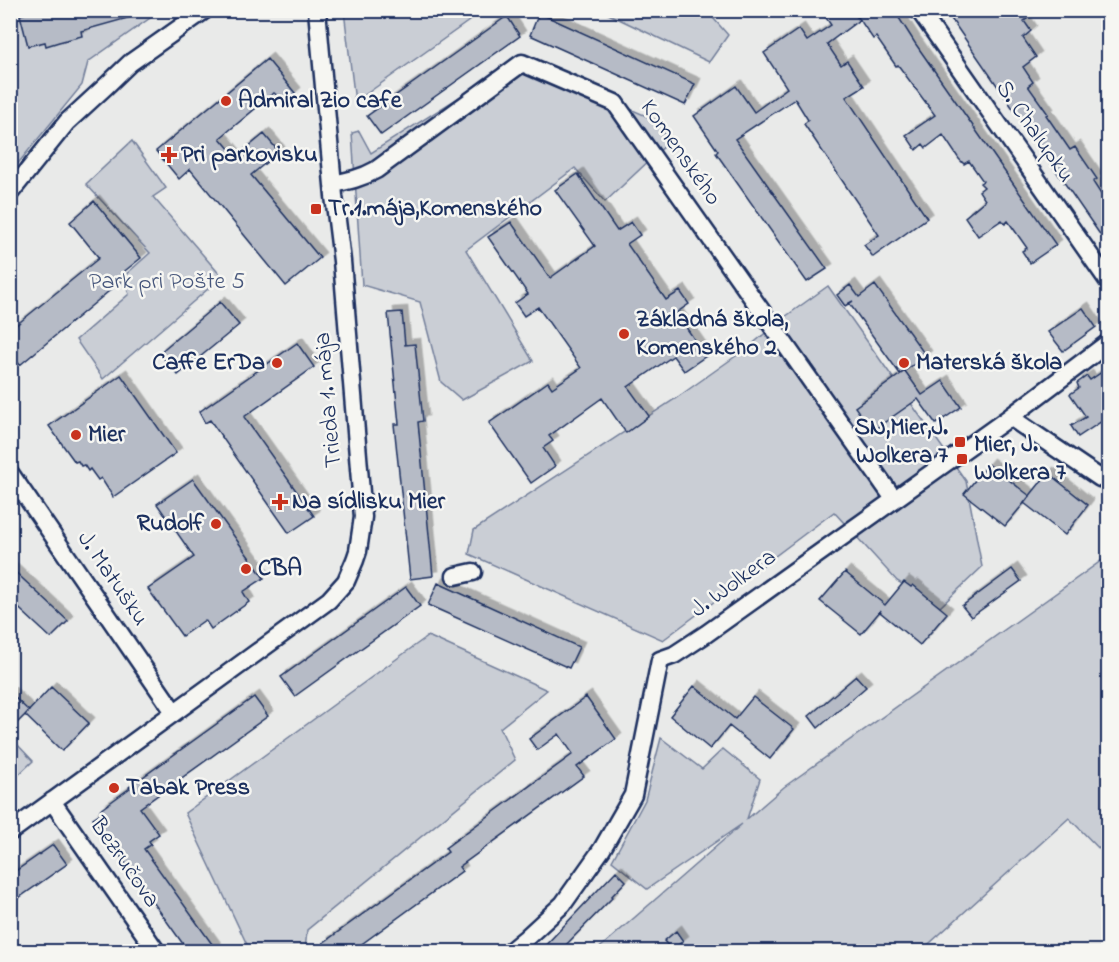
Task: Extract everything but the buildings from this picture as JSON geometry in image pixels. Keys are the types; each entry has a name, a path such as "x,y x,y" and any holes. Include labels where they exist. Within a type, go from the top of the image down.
{"street":[{"path":"10,193 67,122 130,63 205,10"},
{"name":"Trieda 1. mája","path":"10,832 329,600 346,581 358,551 363,517 342,261 317,10"},
{"name":"S. Chalupku","path":"920,10 1108,281"},
{"name":"Komenského","path":"333,184 367,175 376,170 522,63 615,103 894,499"},
{"name":"J. Wolkera","path":"509,951 562,904 603,849 633,795 660,660 674,655 706,634 1010,417 1108,343"},
{"path":"1010,417 1100,478 1108,472"},
{"name":"J. Matušku","path":"10,473 174,712"},
{"path":"455,576 473,572"},
{"name":"Bezručova","path":"52,801 157,951"}],"green space":[{"path":"344,10 483,11 355,102"},
{"path":"11,11 160,11 88,62 82,85 11,172"},
{"path":"602,11 707,11 728,35 709,62"},
{"path":"518,60 658,121 669,142 605,202 575,168 466,250 533,361 462,400 441,382 420,302 362,285 352,133 359,131 371,153"},
{"name":"Park pri Pošte 5","path":"132,141 166,188 153,197 222,277 103,379 76,340 129,294 122,278 150,253 86,184"},
{"path":"828,286 966,481 982,567 940,607 897,581 834,512 663,640 469,554 474,530 675,399 750,346 782,319"},
{"path":"1108,556 1108,858 1069,818 921,951 595,952 742,824 647,889 612,861 645,800 661,738 702,769 723,749 760,779 747,819 784,787"},
{"path":"428,636 547,690 500,728 515,760 307,930 305,951 250,951 185,813"},
{"path":"15,742 33,761 11,782 11,745"}],"place":[{"name":"Admiral Zio cafe","path":"226,101"},
{"name":"Pri parkovisku","path":"169,155"},
{"name":"Tr.1.mája,Komenského","path":"316,209"},
{"name":"Základná škola, Komenského 2","path":"624,334"},
{"name":"Caffe ErDa","path":"277,363"},
{"name":"Materská škola","path":"904,363"},
{"name":"Mier","path":"76,435"},
{"name":"SN,Mier,J. Wolkera 7","path":"960,442"},
{"name":"Mier, J. Wolkera 7","path":"962,459"},
{"name":"Na sídlisku Mier","path":"280,502"},
{"name":"Rudolf","path":"216,524"},
{"name":"CBA","path":"246,569"},
{"name":"Tabak Press","path":"114,788"}]}
